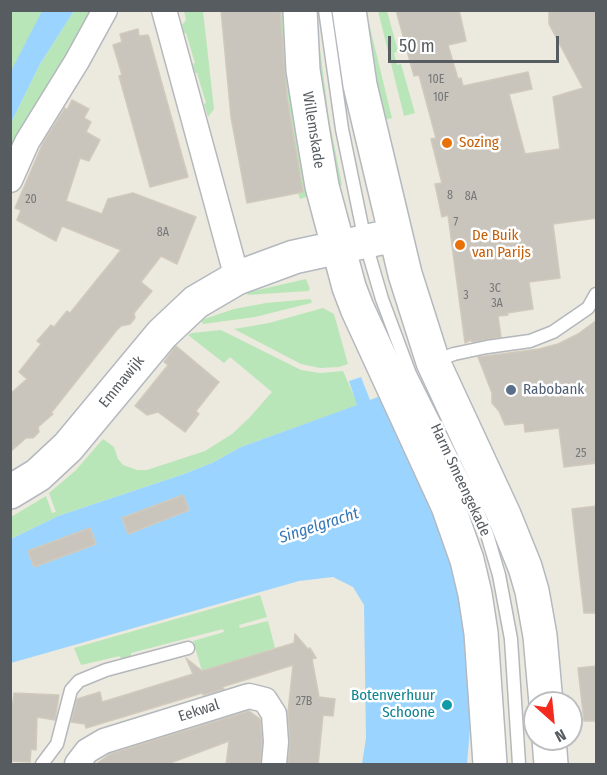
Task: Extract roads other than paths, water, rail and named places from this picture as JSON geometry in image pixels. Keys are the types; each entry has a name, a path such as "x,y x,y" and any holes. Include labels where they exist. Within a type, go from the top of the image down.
{"main road":[{"name":"Willemskade","path":"300,10 303,70 322,186 366,242"},
{"path":"349,10 360,85 366,242"},
{"name":"Emmawijk","path":"10,492 38,475 68,447 162,334 196,302 237,278 294,257 366,242"},
{"name":"Harm Smeengekade","path":"366,242 405,274 433,362 509,525 532,591 540,636 545,691"},
{"name":"Harm Smeengekade","path":"366,242 357,308 448,506 467,560 481,633 490,765"}],"street":[{"path":"10,180 27,142 105,10"},
{"path":"164,10 237,278"},
{"name":"Eekwal","path":"77,765 87,751 104,741 249,696 265,700 274,714 276,742 274,765"}],"lane":[{"name":"Willemskade","path":"326,10 342,129 366,242"},
{"name":"Harm Smeengekade","path":"366,242 382,299 410,374 472,498 496,564 511,639 519,765"},
{"path":"433,362 465,352 530,341 553,332 588,308 597,294"},
{"path":"42,765 57,744 71,690 79,681 106,670 188,648"}],"water":[{"path":"42,11 74,11 40,64 11,123 11,71"},
{"name":"Singelgracht","path":"361,377 370,400 388,393 453,544 465,602 471,716 467,764 362,764 366,738 364,605 353,587 333,577 299,581 11,663 11,539 58,516 184,474 212,463 241,447 357,405 349,381"}],"place":[{"name":"Sozing","path":"447,143"},
{"name":"De Buik van Parijs","path":"460,245"},
{"name":"Rabobank","path":"511,390"},
{"name":"Botenverhuur Schoone","path":"447,705"}]}
